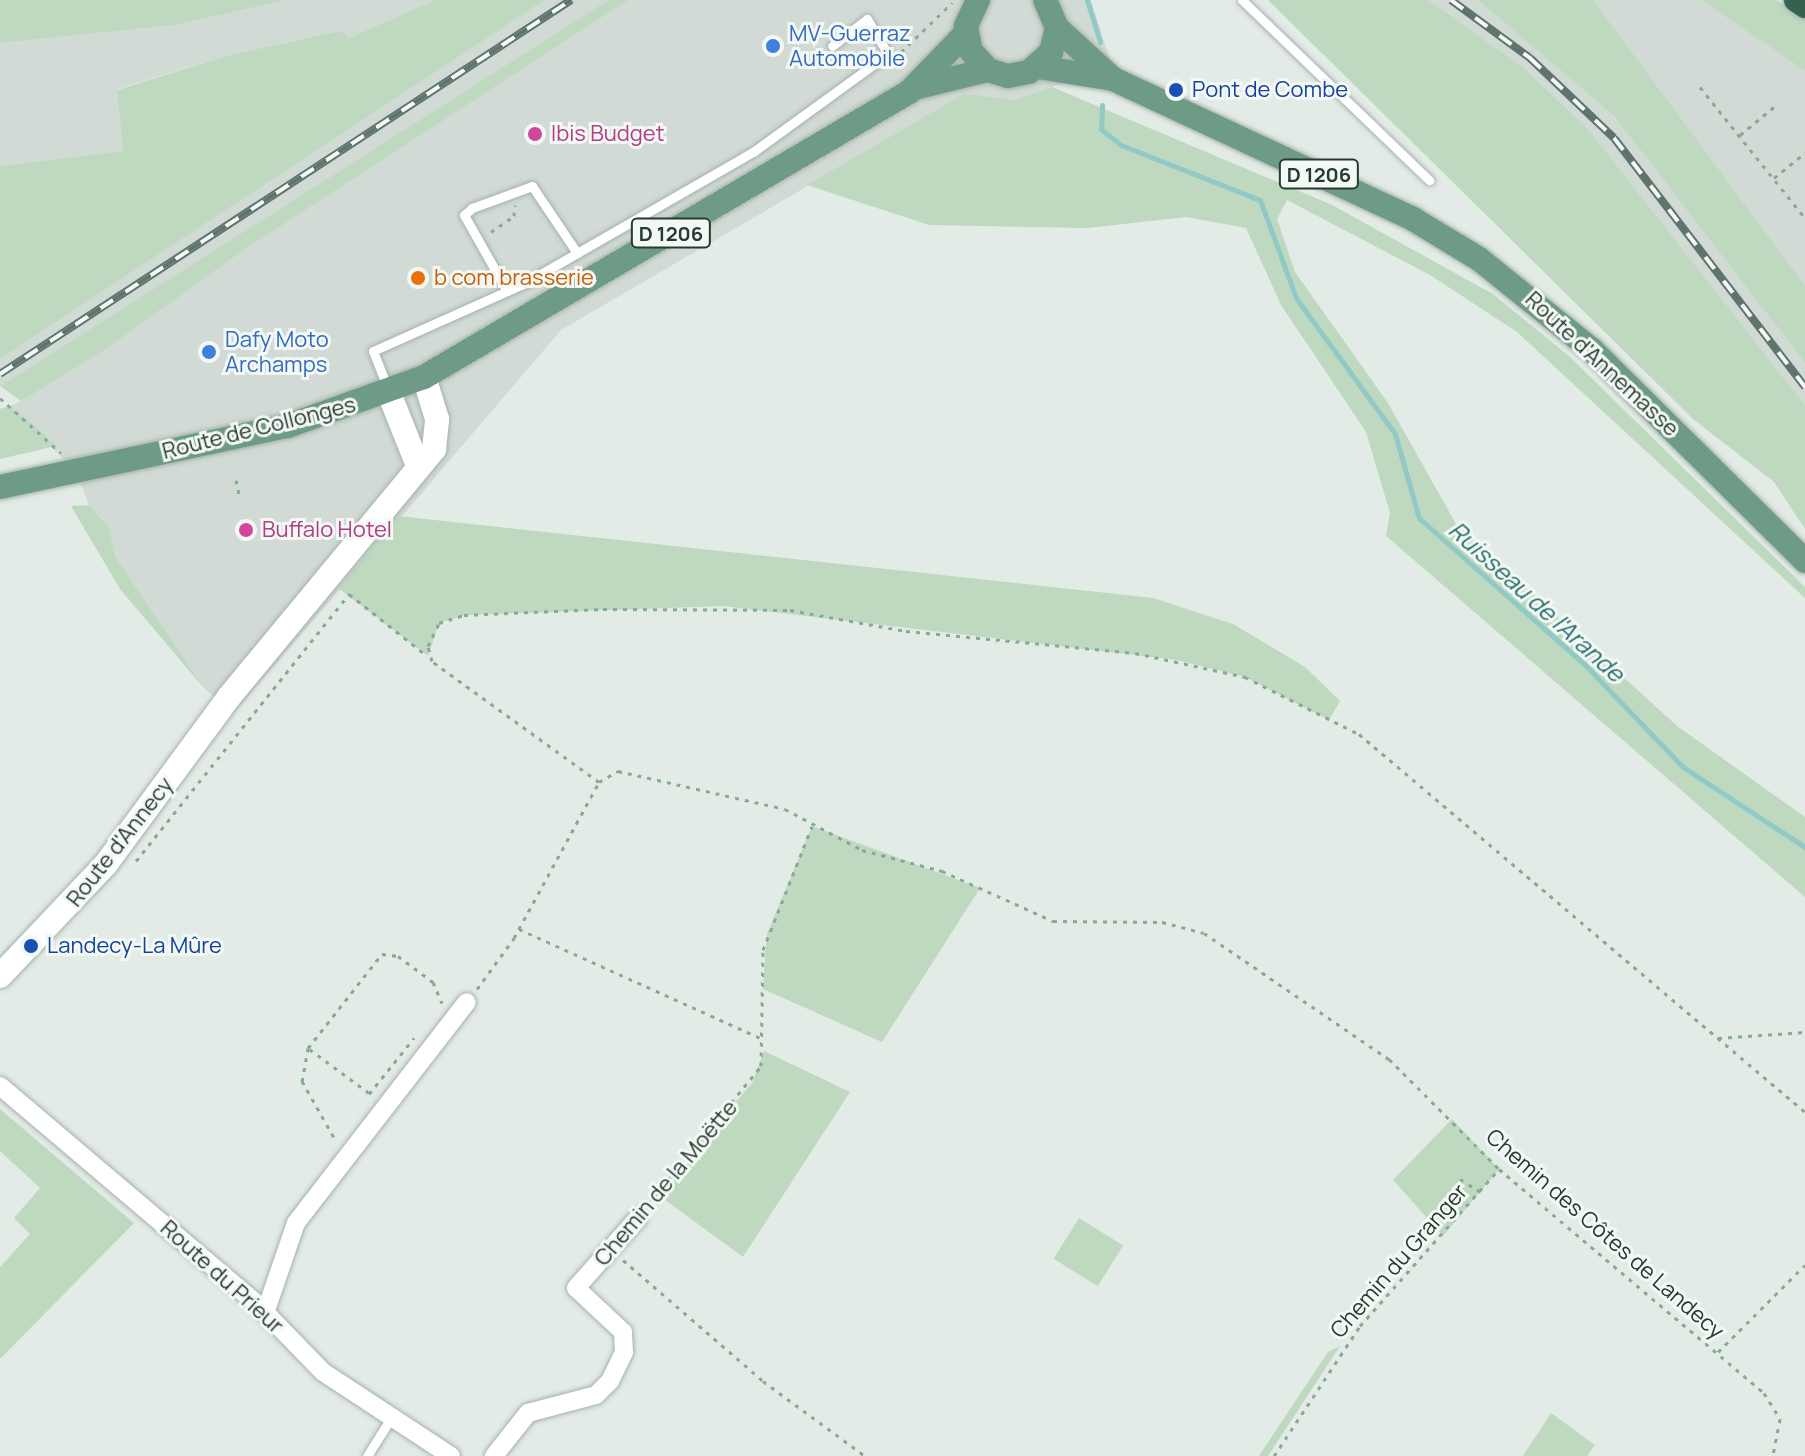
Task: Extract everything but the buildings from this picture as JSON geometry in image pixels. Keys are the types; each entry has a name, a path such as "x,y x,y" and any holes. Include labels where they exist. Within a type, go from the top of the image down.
{"highway":[{"path":"1796,0 1805,6"}],"main road":[{"path":"978,0 966,33 988,70"},
{"path":"1038,67 1057,28 1045,0"},
{"name":"Route d'Annemasse","path":"1057,28 1113,79"},
{"name":"Route de Collonges","path":"918,87 966,33"},
{"name":"Route d'Annemasse","path":"988,70 1019,75 1038,67 1113,79 1360,194 1479,259 1592,350 1805,561"},
{"name":"Route de Collonges","path":"0,487 267,431 389,393 424,377 918,87 988,70"}],"street":[{"name":"Route d'Annecy","path":"0,976 106,864 229,697 418,466 437,438 424,377"},
{"path":"389,393 418,466"},
{"path":"265,1313 296,1223 467,1002"},
{"name":"Route du Prieur","path":"0,1086 265,1313 323,1372 389,1421 451,1456"},
{"name":"Chemin de la Moëtte","path":"494,1456 528,1413 596,1395 610,1381 624,1352 623,1332 576,1288 638,1218"}],"lane":[{"path":"1242,0 1429,180"},
{"path":"389,393 373,351 507,291 577,253 783,133 888,54 867,19 832,46"},
{"path":"507,291 481,238 464,215 508,191 534,188 577,253"},
{"path":"367,1456 389,1421"}],"path":[{"path":"888,54 914,47 955,0"},
{"path":"1700,87 1804,216"},
{"path":"1739,136 1774,107"},
{"path":"1773,179 1805,153"},
{"path":"481,238 516,214 508,191"},
{"path":"0,398 76,471"},
{"path":"236,480 240,499"},
{"path":"218,754 349,594 599,782 519,929 467,1002"},
{"path":"428,656 439,623 464,615 723,606 1135,653 1245,677 1359,734 1805,1112"},
{"name":"Chemin des Côtes de Landecy","path":"599,782 630,773 785,809 812,826 1053,921 1162,922 1204,933 1389,1059 1499,1169 1718,1352 1778,1411 1773,1456"},
{"name":"Chemin de la Moëtte","path":"638,1218 752,1083 765,1040 763,950 812,826"},
{"path":"519,929 765,1040"},
{"path":"345,1159 302,1081 308,1048 386,952 433,982 442,1004"},
{"path":"1718,1038 1805,1032"},
{"path":"308,1048 369,1093"},
{"name":"Chemin du Granger","path":"1274,1456 1360,1326 1499,1169"},
{"path":"1460,1179 1481,1192"},
{"path":"610,1249 763,1381 865,1456"},
{"path":"1718,1352 1805,1265"}],"shaded area":[{"path":"286,0 435,0 349,38 339,31 233,54 117,89 123,151 0,166 0,43 175,25"},
{"path":"545,0 1091,0 1112,66 1014,100 964,95 561,330 233,714 203,687 115,556 109,527 89,505 76,471 10,406 21,401 0,386 0,359"},
{"path":"1429,0 1478,0 1614,116 1805,363 1805,405 1589,130 1524,68"},
{"path":"1593,0 1701,0 1805,71 1805,285"}],"green space":[{"path":"0,0 286,0 175,25 0,43"},
{"path":"435,0 545,0 0,359 0,166 123,151 117,90 233,54 340,31 349,38"},
{"path":"609,0 628,0 245,249 101,352 21,401 1,386"},
{"path":"1268,0 1429,0 1524,68 1589,130 1805,405 1805,529 1774,482 1693,419"},
{"path":"1478,0 1593,0 1805,285 1805,363 1614,116"},
{"path":"1701,0 1777,0 1805,19 1805,71"},
{"path":"1052,87 1332,205 1493,294 1570,357 1805,587 1805,598 1517,332 1430,275 1287,200 1277,219 1295,272 1388,403 1456,524 1677,726 1805,817 1805,897 1386,536 1390,513 1366,432 1281,305 1246,228 1186,217 1088,228 929,225 807,185 964,94 1014,100"},
{"path":"10,406 56,446 0,459 0,409"},
{"path":"89,505 109,527 115,556 203,687 120,589 71,506"},
{"path":"398,516 1153,598 1233,624 1305,667 1340,701 1329,720 1245,677 1177,660 723,606 464,615 439,623 428,656 338,588"},
{"path":"812,826 980,888 882,1042 763,989 767,934"},
{"path":"764,1051 850,1092 743,1257 657,1194 752,1083"},
{"path":"0,1109 134,1223 0,1359 0,1267 30,1234 14,1218 40,1188 0,1151"},
{"path":"1452,1119 1499,1169 1443,1236 1393,1180"},
{"path":"1079,1218 1123,1246 1098,1286 1054,1259"},
{"path":"1340,1346 1268,1456 1259,1456 1328,1352"},
{"path":"1551,1413 1595,1445 1587,1456 1523,1456"}],"waterway":[{"name":"Ruisseau de l'Arande","path":"1087,0 1100,42"},
{"name":"Ruisseau de l'Arande","path":"1102,105 1101,129 1121,145 1260,200 1296,298 1395,434 1419,518 1586,666 1683,767 1805,847"}],"railway":[{"path":"0,374 571,0"},
{"path":"1451,0 1530,58 1614,138 1805,387"}],"place":[{"name":"MV-Guerraz Automobile","path":"773,46"},
{"name":"Pont de Combe","path":"1176,90"},
{"name":"Ibis Budget","path":"535,134"},
{"name":"b com brasserie","path":"418,278"},
{"name":"Dafy Moto Archamps","path":"209,352"},
{"name":"Buffalo Hotel","path":"246,530"},
{"name":"Landecy-La Mûre","path":"31,946"}]}
